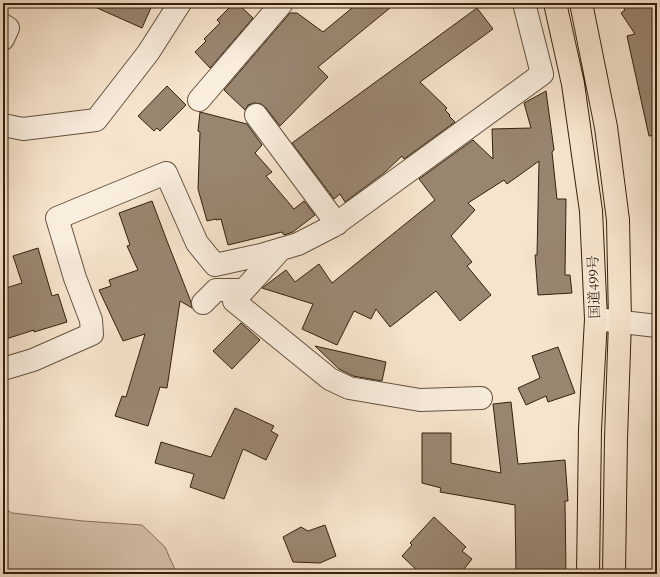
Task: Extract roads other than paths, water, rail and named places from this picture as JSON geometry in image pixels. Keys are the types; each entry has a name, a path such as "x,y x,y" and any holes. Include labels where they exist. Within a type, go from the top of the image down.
{"highway":[{"name":"国道499号","path":"555,3 573,84 591,211 596,319 590,429 588,574"},
{"name":"国道499号","path":"581,3 606,127 618,220 620,321 616,438 614,574"}],"street":[{"path":"3,125 23,128 96,120 148,53 180,3"},
{"path":"199,100 282,3"},
{"path":"3,369 33,360 92,334 91,320 75,278 57,218 166,173 197,243 215,265 261,255 298,244 337,224 542,74 524,3"},
{"path":"3,25 8,28 3,39"},
{"path":"256,115 337,224"},
{"path":"281,249 234,301 330,379 349,388 420,400 481,398"},
{"path":"203,303 216,290 244,290"},
{"path":"596,319 654,321"}]}
